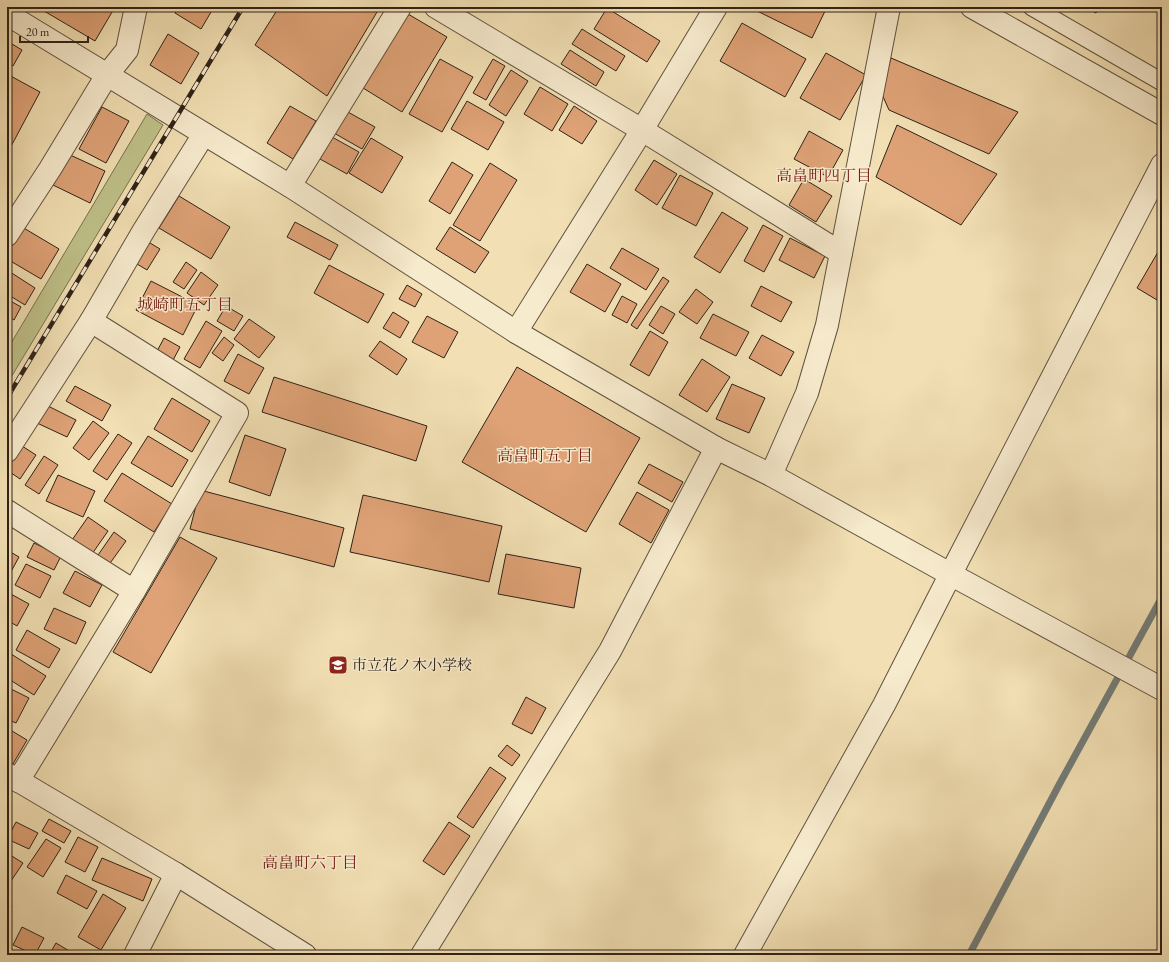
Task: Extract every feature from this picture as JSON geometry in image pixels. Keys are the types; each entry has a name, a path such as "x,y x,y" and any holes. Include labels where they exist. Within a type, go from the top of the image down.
{"street":[{"path":"7,235 50,169 107,75 127,50 136,7"},
{"path":"290,186 400,7"},
{"path":"436,7 642,130 841,253"},
{"path":"516,332 642,130 716,7"},
{"path":"771,474 807,393 827,325 889,7"},
{"path":"972,7 1162,114"},
{"path":"1032,7 1161,78"},
{"path":"7,14 290,186 516,332 716,448 771,474 950,574 1162,689"},
{"path":"7,451 91,320 144,230 204,134"},
{"path":"745,955 884,705 950,574 1162,165"},
{"path":"91,320 237,413 134,591 13,777 176,874 305,955"},
{"path":"422,955 610,651 716,448"},
{"path":"7,511 134,591"},
{"path":"135,955 176,874"}],"green space":[{"path":"147,114 163,125 7,384 7,350"}],"building":[{"path":"47,7 115,7 95,41 44,11"},
{"path":"178,7 214,7 201,29 175,13"},
{"path":"279,7 380,7 327,96 255,45"},
{"path":"756,7 823,7 826,9 812,38 755,10"},
{"path":"1085,7 1099,7 1096,13"},
{"path":"607,8 660,41 647,62 594,29"},
{"path":"408,14 447,37 402,112 363,88"},
{"path":"742,23 806,59 785,97 720,61"},
{"path":"582,29 625,56 616,71 572,44"},
{"path":"168,34 199,53 181,84 150,65"},
{"path":"7,41 22,50 13,66 7,63"},
{"path":"570,50 604,72 596,86 561,64"},
{"path":"826,53 866,75 840,120 800,98"},
{"path":"891,58 1018,112 989,154 889,110 881,92"},
{"path":"440,59 473,77 442,132 409,114"},
{"path":"493,59 505,66 486,100 473,93"},
{"path":"511,70 528,81 506,116 489,105"},
{"path":"7,74 40,92 8,152 7,151"},
{"path":"540,87 568,104 552,131 524,114"},
{"path":"467,101 504,122 488,150 451,129"},
{"path":"290,106 316,121 293,159 267,143"},
{"path":"574,106 597,121 582,144 559,130"},
{"path":"102,107 129,121 106,163 79,149"},
{"path":"346,111 375,127 362,149 334,133"},
{"path":"897,125 997,174 961,225 876,177"},
{"path":"809,131 843,150 828,177 794,159"},
{"path":"332,137 359,152 347,174 320,159"},
{"path":"371,138 403,157 382,193 349,173"},
{"path":"68,154 105,171 90,203 53,185"},
{"path":"654,160 677,174 657,205 635,190"},
{"path":"452,162 473,175 450,214 429,201"},
{"path":"490,163 517,180 480,241 453,225"},
{"path":"680,175 713,193 696,226 662,208"},
{"path":"804,179 832,196 816,222 789,205"},
{"path":"179,196 230,227 211,259 159,228"},
{"path":"722,212 748,228 720,273 694,257"},
{"path":"295,222 338,245 330,260 287,237"},
{"path":"763,225 783,236 764,272 744,261"},
{"path":"22,227 59,249 41,279 7,259 7,252"},
{"path":"450,227 489,252 475,273 436,249"},
{"path":"790,238 825,256 814,278 779,260"},
{"path":"145,240 160,249 147,270 132,261"},
{"path":"622,248 659,269 646,290 610,268"},
{"path":"1158,252 1162,255 1162,303 1137,288"},
{"path":"186,262 197,270 184,289 173,282"},
{"path":"587,264 621,284 605,312 570,292"},
{"path":"329,265 384,294 368,323 314,293"},
{"path":"7,270 35,288 25,305 7,294"},
{"path":"201,272 218,285 204,305 187,293"},
{"path":"663,277 669,281 637,329 631,325"},
{"path":"151,281 198,305 183,335 136,310"},
{"path":"407,285 422,294 415,307 399,299"},
{"path":"761,286 792,302 781,322 751,306"},
{"path":"696,289 713,302 697,324 679,312"},
{"path":"622,296 637,304 627,323 612,315"},
{"path":"7,299 21,307 14,320 7,316"},
{"path":"226,306 243,316 234,331 217,321"},
{"path":"661,306 675,314 663,334 649,325"},
{"path":"393,312 409,322 400,338 383,328"},
{"path":"713,314 749,332 736,356 700,338"},
{"path":"427,316 458,332 444,358 412,342"},
{"path":"249,319 275,337 259,358 234,339"},
{"path":"206,321 222,331 200,368 184,359"},
{"path":"650,331 668,342 649,376 630,365"},
{"path":"762,335 794,352 781,376 749,358"},
{"path":"224,337 234,345 223,361 212,353"},
{"path":"164,338 180,347 171,364 155,355"},
{"path":"380,341 407,359 397,375 369,356"},
{"path":"238,354 264,368 249,394 224,381"},
{"path":"702,359 730,377 707,412 679,395"},
{"path":"517,367 640,438 586,532 462,462"},
{"path":"274,377 427,426 416,461 262,412"},
{"path":"732,384 765,398 749,433 716,419"},
{"path":"75,386 111,405 102,421 66,401"},
{"path":"172,398 210,421 192,452 154,429"},
{"path":"46,405 76,420 67,437 37,423"},
{"path":"93,421 109,433 89,460 73,448"},
{"path":"118,434 132,443 107,480 93,471"},
{"path":"245,435 286,449 270,496 229,482"},
{"path":"148,436 188,460 172,487 131,463"},
{"path":"22,446 36,455 20,479 7,470 7,468"},
{"path":"44,456 58,465 39,494 25,485"},
{"path":"649,464 683,482 672,502 638,483"},
{"path":"122,473 172,504 154,532 104,501"},
{"path":"58,475 95,491 83,517 46,501"},
{"path":"200,490 344,528 334,567 190,529"},
{"path":"637,492 669,510 651,543 619,524"},
{"path":"363,495 502,526 489,582 350,552"},
{"path":"88,517 108,531 92,554 72,540"},
{"path":"114,532 126,541 108,566 96,558"},
{"path":"180,537 217,558 151,673 113,652"},
{"path":"34,543 61,556 54,570 27,557"},
{"path":"7,550 19,557 7,579"},
{"path":"506,554 581,568 574,608 498,594"},
{"path":"26,564 51,576 40,598 15,585"},
{"path":"75,571 102,585 90,607 63,593"},
{"path":"9,593 29,604 17,626 7,620 7,595"},
{"path":"54,608 86,622 76,644 44,629"},
{"path":"27,630 60,649 49,668 16,650"},
{"path":"11,654 46,676 34,695 7,678 7,660"},
{"path":"9,688 29,698 16,723 7,719 7,691"},
{"path":"526,697 546,708 532,734 512,724"},
{"path":"7,728 27,740 10,769 7,766"},
{"path":"507,745 520,755 512,766 498,756"},
{"path":"490,767 506,778 473,828 457,817"},
{"path":"49,819 71,831 64,843 42,831"},
{"path":"16,822 38,833 29,849 7,839"},
{"path":"449,822 470,836 444,875 423,861"},
{"path":"78,837 98,847 85,872 65,862"},
{"path":"46,839 61,848 43,877 27,867"},
{"path":"7,853 23,863 7,887"},
{"path":"102,858 152,879 143,901 92,880"},
{"path":"66,875 97,891 87,909 57,893"},
{"path":"103,894 126,908 101,950 78,937"},
{"path":"7,904 12,906 7,917"},
{"path":"22,927 44,938 35,955 13,945"},
{"path":"56,943 76,955 49,955"}],"waterway":[{"path":"969,955 1060,783 1162,597"}],"railway":[{"path":"7,398 243,7"}],"place":[{"name":"市立花ノ木小学校","path":"338,665"}],"district":[{"name":"高畠町四丁目","path":"824,175"},
{"name":"城崎町五丁目","path":"185,304"},
{"name":"高畠町五丁目","path":"545,455"},
{"name":"高畠町六丁目","path":"310,862"}]}
